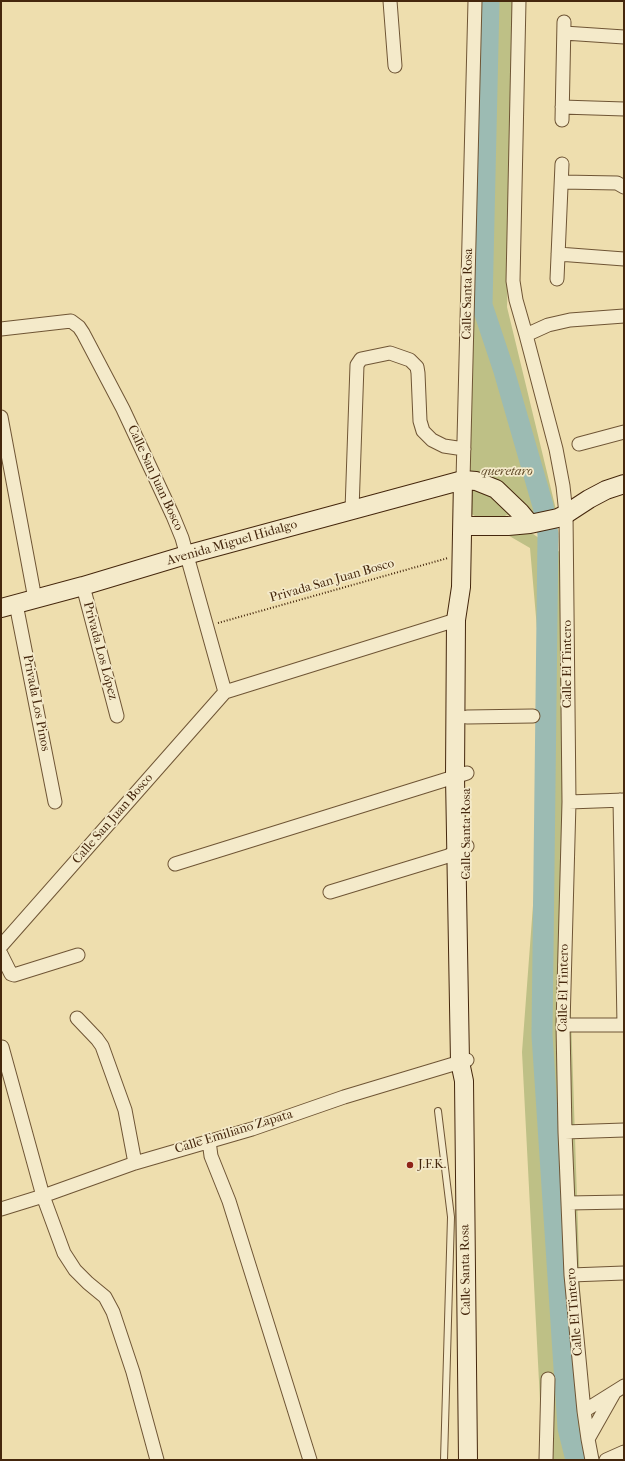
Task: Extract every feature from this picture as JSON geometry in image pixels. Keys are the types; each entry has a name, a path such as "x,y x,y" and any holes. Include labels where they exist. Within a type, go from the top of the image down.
{"street":[{"path":"390,1 395,66"},
{"name":"Calle Santa Rosa","path":"468,1460 461,697 456,620 461,587 463,526 475,1"},
{"name":"Calle El Tintero","path":"519,1 513,280 516,300 556,449 563,486 562,516 569,802 563,1025 565,1132 572,1275 584,1411 592,1460"},
{"path":"624,36 564,28 562,113 624,109"},
{"path":"557,279 562,164"},
{"path":"562,182 617,183 623,186"},
{"path":"558,254 624,259"},
{"path":"526,335 548,325 570,320 624,316"},
{"name":"Calle San Juan Bosco","path":"1,330 72,321 83,333 123,409 182,538 226,692 1,946"},
{"path":"352,510 357,365 361,359 390,353 410,360 417,367 420,421 423,431 432,440 444,446 464,449"},
{"path":"1,417 35,599"},
{"path":"579,444 624,432"},
{"path":"463,480 476,481 496,489 533,524"},
{"name":"Avenida Miguel Hidalgo","path":"9,606 83,586 186,555 463,480"},
{"path":"463,526 508,526 533,524 562,516 606,490 624,484"},
{"name":"Privada Los López","path":"83,586 117,716"},
{"name":"Calle Santa Rosa","path":"461,587 466,618 467,637 461,697 467,718 461,775"},
{"name":"Privada Los Pinos","path":"9,606 55,802"},
{"path":"226,692 456,620"},
{"path":"467,718 533,716"},
{"path":"175,864 461,775"},
{"path":"563,1025 624,1025 622,800 569,802"},
{"path":"330,892 448,856 462,848"},
{"path":"1,954 11,974 14,975 78,955"},
{"path":"77,1018 102,1046 125,1110 136,1163"},
{"path":"2,1047 43,1196 64,1253 75,1270 105,1297 113,1312 133,1372 157,1460"},
{"name":"Calle Emiliano Zapata","path":"1,1209 176,1150 252,1129 344,1096 464,1061"},
{"path":"565,1132 624,1130"},
{"path":"209,1141 210,1156 229,1201 310,1460"},
{"path":"176,1150 210,1156"},
{"path":"568,1204 624,1202"},
{"path":"572,1275 624,1273"},
{"path":"546,1460 548,1379"},
{"path":"584,1411 619,1389"},
{"path":"588,1439 619,1389"},
{"path":"606,1460 624,1452"}],"lane":[{"path":"438,1111 451,1217 444,1460"}],"path":[{"name":"Privada San Juan Bosco","path":"207,626 462,554"}],"green space":[{"name":"queretaro","path":"475,1 519,1 507,307 558,518 505,515 567,557 567,894 584,1411 600,1460 550,1460 542,1440 522,1052 546,732 530,548 468,512"}],"waterway":[{"path":"489,1 482,305 504,371 543,506 548,534 542,1035 568,1428 576,1460"}],"place":[{"name":"J.F.K.","path":"410,1165"}]}
